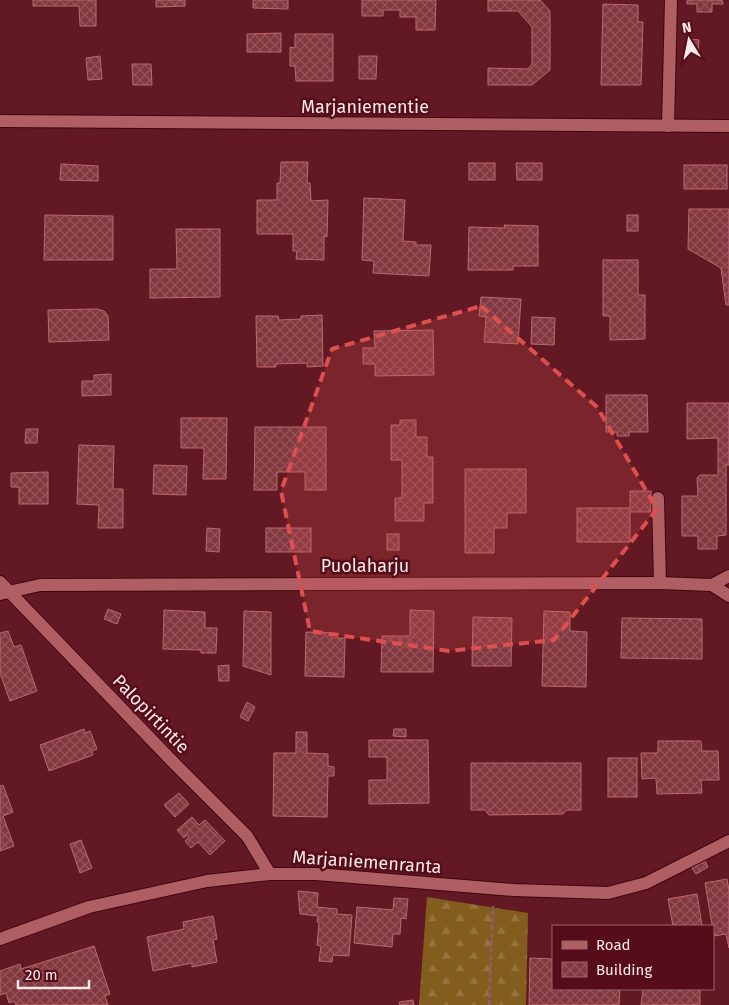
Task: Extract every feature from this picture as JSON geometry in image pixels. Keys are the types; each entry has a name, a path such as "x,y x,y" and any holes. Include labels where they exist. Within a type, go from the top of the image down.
{"street":[{"path":"668,126 671,0"},
{"name":"Marjaniementie","path":"0,122 729,126"},
{"path":"658,498 660,583"},
{"path":"729,576 712,585 729,596"},
{"name":"Puolaharju","path":"3,589 40,585 660,583 712,585"},
{"name":"Palopirtintie","path":"3,589 247,836 270,874"},
{"name":"Marjaniemenranta","path":"0,939 90,907 207,881 270,874 316,874 494,888 608,892 646,884 729,842"}],"path":[{"path":"489,1005 494,888"}],"highlighted area":[{"path":"481,306 597,407 657,509 554,640 449,651 310,631 281,491 332,349"}],"green space":[{"path":"427,897 528,913 526,1005 419,1005"}],"building":[{"path":"33,0 96,0 96,26 80,26 79,6 33,6"},
{"path":"156,0 185,0 185,6 156,7"},
{"path":"253,0 288,0 288,9 253,8"},
{"path":"362,0 436,0 435,30 416,30 416,17 400,17 400,10 383,10 383,16 362,16"},
{"path":"488,0 540,0 550,11 550,70 532,85 488,85 488,68 528,69 532,64 532,27 518,11 488,11"},
{"path":"687,0 722,0 723,4 712,4 712,12 697,12 697,4 687,4"},
{"path":"603,4 638,5 638,22 643,22 641,85 601,85"},
{"path":"281,33 281,52 247,52 247,34"},
{"path":"295,34 333,34 333,81 296,81 295,66 290,66 290,47 295,48"},
{"path":"691,39 699,40 698,53 689,52"},
{"path":"100,56 102,79 88,80 86,58"},
{"path":"359,56 377,56 376,79 359,79"},
{"path":"132,64 151,64 152,85 133,85"},
{"path":"281,162 308,162 307,183 310,183 311,201 328,200 327,237 324,236 324,260 296,259 297,251 293,251 293,234 257,234 257,200 277,200 277,183 280,183"},
{"path":"469,163 495,163 495,180 469,180"},
{"path":"516,163 542,163 542,180 517,180"},
{"path":"61,164 98,166 98,181 60,180"},
{"path":"684,165 727,165 727,189 684,189"},
{"path":"364,198 405,200 403,241 416,242 416,245 431,245 429,276 373,273 374,261 362,260"},
{"path":"689,209 729,209 729,305 726,305 721,268 688,249"},
{"path":"45,215 113,216 113,260 44,260"},
{"path":"627,215 638,215 638,231 627,231"},
{"path":"504,225 538,226 538,266 513,266 513,270 468,270 469,227 505,228"},
{"path":"176,229 220,229 220,297 150,298 150,269 177,269"},
{"path":"603,260 638,260 638,295 645,295 645,339 610,340 610,316 603,316"},
{"path":"481,297 521,299 518,344 484,342 486,317 479,316"},
{"path":"97,309 104,311 108,316 109,340 49,342 48,310"},
{"path":"322,315 323,366 307,367 307,363 276,364 276,367 257,367 256,316 278,316 279,320 301,319 301,316"},
{"path":"532,317 555,318 554,345 531,344"},
{"path":"433,330 434,375 375,376 375,364 363,364 363,348 375,348 374,331"},
{"path":"111,374 111,395 82,396 82,381 94,381 94,375"},
{"path":"606,395 647,395 648,432 629,432 629,436 617,436 617,432 606,432"},
{"path":"687,403 729,403 729,465 726,465 726,535 717,536 717,549 698,549 698,536 682,536 682,496 698,496 697,478 700,475 718,475 718,438 687,439"},
{"path":"181,418 227,418 226,479 203,479 204,448 181,448"},
{"path":"400,420 416,420 416,437 427,437 427,457 433,457 433,503 424,503 424,521 395,521 395,498 402,498 402,460 391,460 391,425 400,425"},
{"path":"255,427 326,427 326,490 305,490 305,472 277,472 277,490 254,490"},
{"path":"26,429 38,429 37,443 25,443"},
{"path":"79,445 114,446 113,489 123,489 123,528 98,528 99,505 77,504"},
{"path":"154,465 187,466 186,495 153,494"},
{"path":"465,469 526,469 526,513 507,513 507,528 494,528 494,553 465,553"},
{"path":"48,472 48,504 19,504 19,487 11,487 11,473"},
{"path":"630,491 651,491 651,512 630,512 630,542 577,542 577,508 630,508"},
{"path":"207,528 220,529 219,552 206,551"},
{"path":"266,528 311,528 311,552 266,552"},
{"path":"387,534 399,534 399,550 387,550"},
{"path":"108,609 121,614 117,624 104,619"},
{"path":"164,610 205,612 205,628 217,628 216,653 201,653 201,650 163,649"},
{"path":"410,610 434,611 433,672 381,672 382,636 410,636"},
{"path":"244,611 271,612 271,675 243,666"},
{"path":"544,611 570,612 570,631 587,632 586,687 542,686"},
{"path":"473,617 512,618 511,666 472,666"},
{"path":"622,618 702,619 702,659 621,658"},
{"path":"8,631 14,647 21,645 37,691 10,701 0,673 0,633"},
{"path":"306,632 332,633 332,638 345,638 344,677 305,676"},
{"path":"229,665 229,681 219,681 218,666"},
{"path":"247,702 255,707 248,721 240,717"},
{"path":"84,729 85,733 90,731 97,749 92,751 93,755 49,771 40,745"},
{"path":"394,729 406,729 406,737 393,736"},
{"path":"296,732 307,732 307,753 328,754 328,766 334,767 334,776 328,776 327,817 273,816 274,753 296,753"},
{"path":"369,740 428,740 429,803 369,804 369,780 387,780 387,757 369,757"},
{"path":"658,741 701,741 702,751 718,751 719,780 701,780 702,793 657,794 656,778 642,779 641,753 658,753"},
{"path":"608,758 637,758 637,797 608,797"},
{"path":"471,763 581,763 581,810 567,810 563,814 489,815 485,810 471,810"},
{"path":"3,785 13,812 3,816 14,846 0,851 0,786"},
{"path":"179,793 189,804 175,817 164,805"},
{"path":"192,817 199,825 205,820 225,841 210,855 198,842 191,848 185,841 189,837 187,835 184,838 177,830"},
{"path":"81,840 92,868 80,873 70,844"},
{"path":"705,861 708,867 696,874 692,868"},
{"path":"727,879 729,890 729,948 726,934 714,936 714,925 712,925 705,883"},
{"path":"298,891 318,893 317,907 337,909 337,914 352,915 349,956 333,955 332,962 319,961 321,946 317,945 318,916 300,914"},
{"path":"697,894 702,925 673,925 668,899"},
{"path":"394,898 408,899 406,919 401,918 400,934 393,934 392,947 354,943 357,907 393,910"},
{"path":"213,916 217,939 213,940 217,962 192,967 192,963 153,971 147,937 184,929 183,922"},
{"path":"94,946 110,994 105,996 108,1005 16,1005 14,1001 9,1003 6,993 0,995 0,971 20,964 21,969"},
{"path":"530,958 552,959 552,990 620,990 619,1005 529,1005"},
{"path":"643,990 700,990 700,1005 641,1005"},
{"path":"413,1000 414,1005 400,1005 399,1002"}]}
